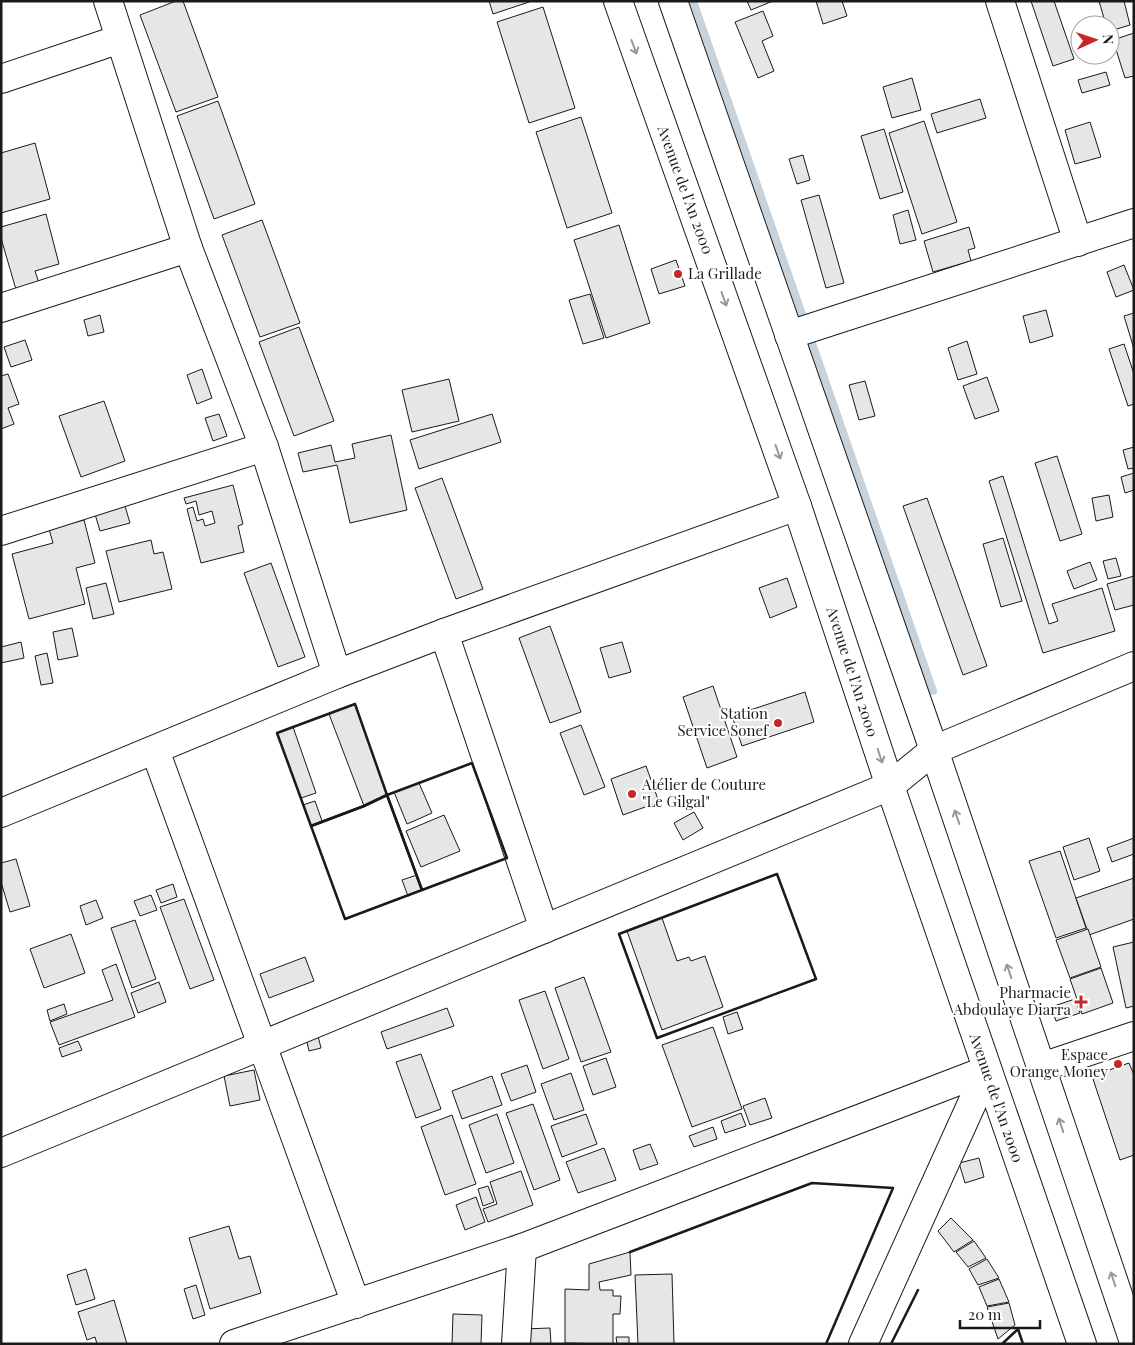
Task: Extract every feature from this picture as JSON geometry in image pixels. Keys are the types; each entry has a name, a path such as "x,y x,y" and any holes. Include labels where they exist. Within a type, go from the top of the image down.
{"street":[{"path":"108,1 188,248 264,447 337,674"},
{"name":"Avenue de l'An 2000","path":"618,1 797,506 890,786 1082,1344"},
{"path":"673,1 934,750 1134,1342"},
{"path":"1000,1 1078,242"},
{"path":"1,79 120,39"},
{"path":"789,335 1134,223"},
{"path":"1,308 188,248"},
{"path":"1,531 264,447"},
{"path":"1,812 337,674 444,633 797,506"},
{"path":"444,633 544,929"},
{"path":"1,1153 890,786 934,750 1134,666"},
{"path":"155,750 356,1304"},
{"path":"1042,1067 1134,1036"},
{"path":"234,1344 522,1248 987,1070"},
{"path":"862,1344 987,1070"},
{"path":"516,1344 522,1248"}],"building":[{"path":"176,1 183,1 218,97 176,112 140,15"},
{"path":"489,1 532,1 493,14"},
{"path":"747,1 773,1 751,10"},
{"path":"816,1 842,1 847,16 823,24"},
{"path":"1031,1 1054,1 1070,47 1070,60 1053,66"},
{"path":"1099,1 1124,1 1130,25 1120,28 1120,15 1103,15"},
{"path":"543,7 575,108 529,123 497,22"},
{"path":"763,11 773,36 762,41 774,71 758,78 735,22"},
{"path":"1134,33 1134,76 1125,78 1120,62 1120,38"},
{"path":"1106,72 1110,85 1082,93 1078,80"},
{"path":"912,78 921,110 892,118 883,87"},
{"path":"980,99 986,118 937,133 931,114"},
{"path":"218,101 255,204 214,219 177,116"},
{"path":"581,117 612,213 567,228 536,132"},
{"path":"924,121 957,222 922,234 889,133"},
{"path":"1090,122 1101,157 1075,164 1065,130"},
{"path":"884,129 903,192 880,199 861,136"},
{"path":"35,143 50,199 1,213 1,153"},
{"path":"803,155 810,180 797,184 789,159"},
{"path":"819,195 844,283 826,288 801,200"},
{"path":"908,210 916,240 900,244 893,215"},
{"path":"46,214 59,264 35,271 40,286 17,293 1,238 1,227"},
{"path":"262,220 300,323 260,337 222,235"},
{"path":"619,225 650,323 606,338 574,240"},
{"path":"969,227 975,248 968,250 971,261 933,272 924,241"},
{"path":"676,260 685,286 659,294 651,269"},
{"path":"1124,265 1134,290 1116,297 1107,272"},
{"path":"590,294 604,338 583,344 569,300"},
{"path":"1046,310 1053,336 1030,343 1023,316"},
{"path":"1134,313 1134,349 1124,316"},
{"path":"100,315 104,332 88,336 84,320"},
{"path":"299,327 334,421 294,436 259,342"},
{"path":"25,340 32,360 11,367 4,347"},
{"path":"967,341 977,374 958,380 948,348"},
{"path":"1124,344 1134,374 1134,404 1128,406 1109,349"},
{"path":"202,369 212,398 197,404 187,375"},
{"path":"8,374 19,404 8,408 14,424 1,429 1,376"},
{"path":"987,377 999,411 975,419 963,386"},
{"path":"449,379 459,421 412,432 402,390"},
{"path":"865,381 875,416 859,420 849,385"},
{"path":"104,401 125,461 81,477 59,416"},
{"path":"219,414 227,436 213,441 205,418"},
{"path":"492,414 501,442 419,469 410,440"},
{"path":"391,435 407,510 350,523 337,465 303,472 298,453 331,445 335,462 355,458 352,444"},
{"path":"1134,447 1134,468 1128,469 1123,450"},
{"path":"1057,456 1082,534 1060,541 1035,463"},
{"path":"1134,473 1134,490 1125,493 1121,477"},
{"path":"1003,476 1049,624 1058,621 1052,604 1102,588 1115,631 1043,653 989,481"},
{"path":"442,478 483,589 456,599 415,488"},
{"path":"233,485 243,524 238,526 244,552 201,563 187,509 193,507 197,521 203,519 205,526 215,523 212,511 199,515 196,501 186,504 184,498"},
{"path":"1109,495 1113,517 1096,521 1092,498"},
{"path":"927,498 987,666 963,675 903,506"},
{"path":"125,506 130,523 100,531 95,514"},
{"path":"84,520 95,563 76,568 85,604 29,619 12,554 53,543 49,529"},
{"path":"1003,538 1022,601 1001,607 983,544"},
{"path":"151,540 154,554 163,552 172,589 119,602 106,551"},
{"path":"1116,558 1121,576 1108,579 1103,561"},
{"path":"1090,562 1097,580 1074,589 1067,571"},
{"path":"271,563 305,657 278,667 244,573"},
{"path":"1134,576 1134,605 1115,610 1107,584"},
{"path":"787,578 797,607 770,618 759,588"},
{"path":"106,583 114,614 93,619 86,588"},
{"path":"550,626 581,712 550,723 519,638"},
{"path":"72,628 78,656 58,660 53,632"},
{"path":"21,642 24,658 1,663 1,647"},
{"path":"622,642 631,672 609,678 600,648"},
{"path":"47,653 53,683 41,685 35,656"},
{"path":"713,686 737,757 707,768 683,697"},
{"path":"805,692 814,722 742,746 732,716"},
{"path":"355,704 387,795 364,806 329,714"},
{"path":"581,725 605,787 584,795 560,733"},
{"path":"293,727 316,793 301,798 277,733"},
{"path":"646,766 659,802 623,815 611,779"},
{"path":"419,783 432,813 407,824 394,792"},
{"path":"315,801 322,821 311,826 303,805"},
{"path":"694,812 703,828 683,840 674,823"},
{"path":"444,815 460,851 421,867 406,831"},
{"path":"1089,838 1100,871 1074,880 1063,847"},
{"path":"1134,838 1134,854 1112,862 1107,848"},
{"path":"1060,851 1086,928 1056,938 1029,861"},
{"path":"16,859 30,906 10,912 1,882 1,863"},
{"path":"417,875 422,890 408,896 402,880"},
{"path":"1134,878 1134,919 1089,935 1076,898"},
{"path":"173,884 177,897 161,903 156,890"},
{"path":"151,895 157,910 140,916 134,901"},
{"path":"184,899 214,980 190,989 160,907"},
{"path":"96,900 103,918 86,925 80,906"},
{"path":"662,918 677,961 689,957 691,961 705,956 723,1007 662,1030 627,931"},
{"path":"135,920 156,979 132,988 111,928"},
{"path":"1088,929 1101,967 1070,978 1056,940"},
{"path":"71,934 85,973 44,988 30,949"},
{"path":"1134,942 1134,1006 1126,1008 1113,947"},
{"path":"305,957 314,981 269,998 260,974"},
{"path":"116,964 135,1017 59,1045 50,1022 113,1000 102,970"},
{"path":"1101,968 1113,1003 1082,1014 1070,979"},
{"path":"584,977 611,1052 581,1062 555,988"},
{"path":"159,982 166,1002 138,1013 131,993"},
{"path":"545,991 569,1059 543,1069 519,1000"},
{"path":"1075,999 1080,1013 1056,1021 1051,1007"},
{"path":"64,1004 67,1014 50,1021 47,1010"},
{"path":"447,1008 454,1026 387,1049 381,1032"},
{"path":"737,1012 743,1029 728,1034 723,1017"},
{"path":"713,1027 742,1109 692,1127 662,1045"},
{"path":"318,1036 321,1048 309,1051 306,1038"},
{"path":"78,1041 82,1050 62,1057 59,1048"},
{"path":"421,1054 441,1109 416,1118 396,1062"},
{"path":"606,1058 616,1087 593,1095 583,1066"},
{"path":"1129,1063 1134,1075 1134,1155 1120,1160 1092,1076"},
{"path":"527,1065 536,1092 511,1101 501,1074"},
{"path":"254,1070 260,1100 230,1106 224,1076"},
{"path":"571,1073 584,1110 554,1120 541,1084"},
{"path":"492,1076 502,1105 462,1119 452,1091"},
{"path":"765,1098 772,1118 750,1125 743,1106"},
{"path":"533,1104 560,1180 534,1190 506,1113"},
{"path":"741,1113 746,1126 725,1133 721,1121"},
{"path":"497,1114 514,1163 486,1173 469,1125"},
{"path":"586,1114 597,1144 562,1157 551,1126"},
{"path":"452,1115 476,1184 445,1195 421,1127"},
{"path":"713,1127 717,1139 694,1147 689,1136"},
{"path":"650,1144 658,1164 640,1170 633,1150"},
{"path":"604,1148 616,1180 578,1193 566,1162"},
{"path":"979,1158 984,1177 965,1183 959,1163"},
{"path":"521,1171 533,1205 488,1222 483,1209 497,1204 490,1182"},
{"path":"488,1186 494,1202 483,1206 478,1189"},
{"path":"476,1197 485,1222 465,1230 456,1205"},
{"path":"951,1218 973,1240 954,1252 938,1231"},
{"path":"229,1226 239,1259 250,1256 261,1293 210,1309 189,1238"},
{"path":"974,1241 986,1258 968,1267 956,1252"},
{"path":"630,1252 631,1275 599,1282 600,1290 613,1290 613,1296 621,1296 620,1314 613,1314 613,1344 565,1343 565,1289 589,1290 589,1264"},
{"path":"987,1259 999,1278 978,1285 969,1269"},
{"path":"86,1269 95,1299 76,1305 67,1275"},
{"path":"672,1274 674,1344 638,1344 635,1275"},
{"path":"999,1279 1009,1302 987,1306 979,1287"},
{"path":"196,1285 205,1315 193,1319 184,1289"},
{"path":"114,1300 127,1344 97,1344 95,1337 87,1340 78,1312"},
{"path":"1009,1303 1015,1325 998,1339 987,1307"},
{"path":"453,1314 482,1315 481,1344 452,1344"},
{"path":"550,1328 551,1344 523,1344 523,1329"},
{"path":"616,1337 629,1337 629,1344 617,1344"}],"waterway":[{"path":"693,1 933,691"}],"wall":[{"path":"355,704 387,795 311,826 277,733 355,704"},
{"path":"472,763 507,858 422,890 387,795 472,763"},
{"path":"387,795 422,890 345,919 311,826 387,795"},
{"path":"777,874 816,979 657,1038 619,934 777,874"},
{"path":"630,1252 812,1183 893,1188 826,1344"},
{"path":"891,1344 918,1290"},
{"path":"1002,1344 1018,1329 1023,1344"}],"place":[{"name":"La Grillade","path":"678,274"},
{"name":"Station Service Sonef","path":"778,723"},
{"name":"Atélier de Couture \"Le Gilgal\"","path":"632,794"},
{"name":"Pharmacie Abdoulaye Diarra","path":"1081,1002"},
{"name":"Espace Orange Money","path":"1118,1064"}]}
